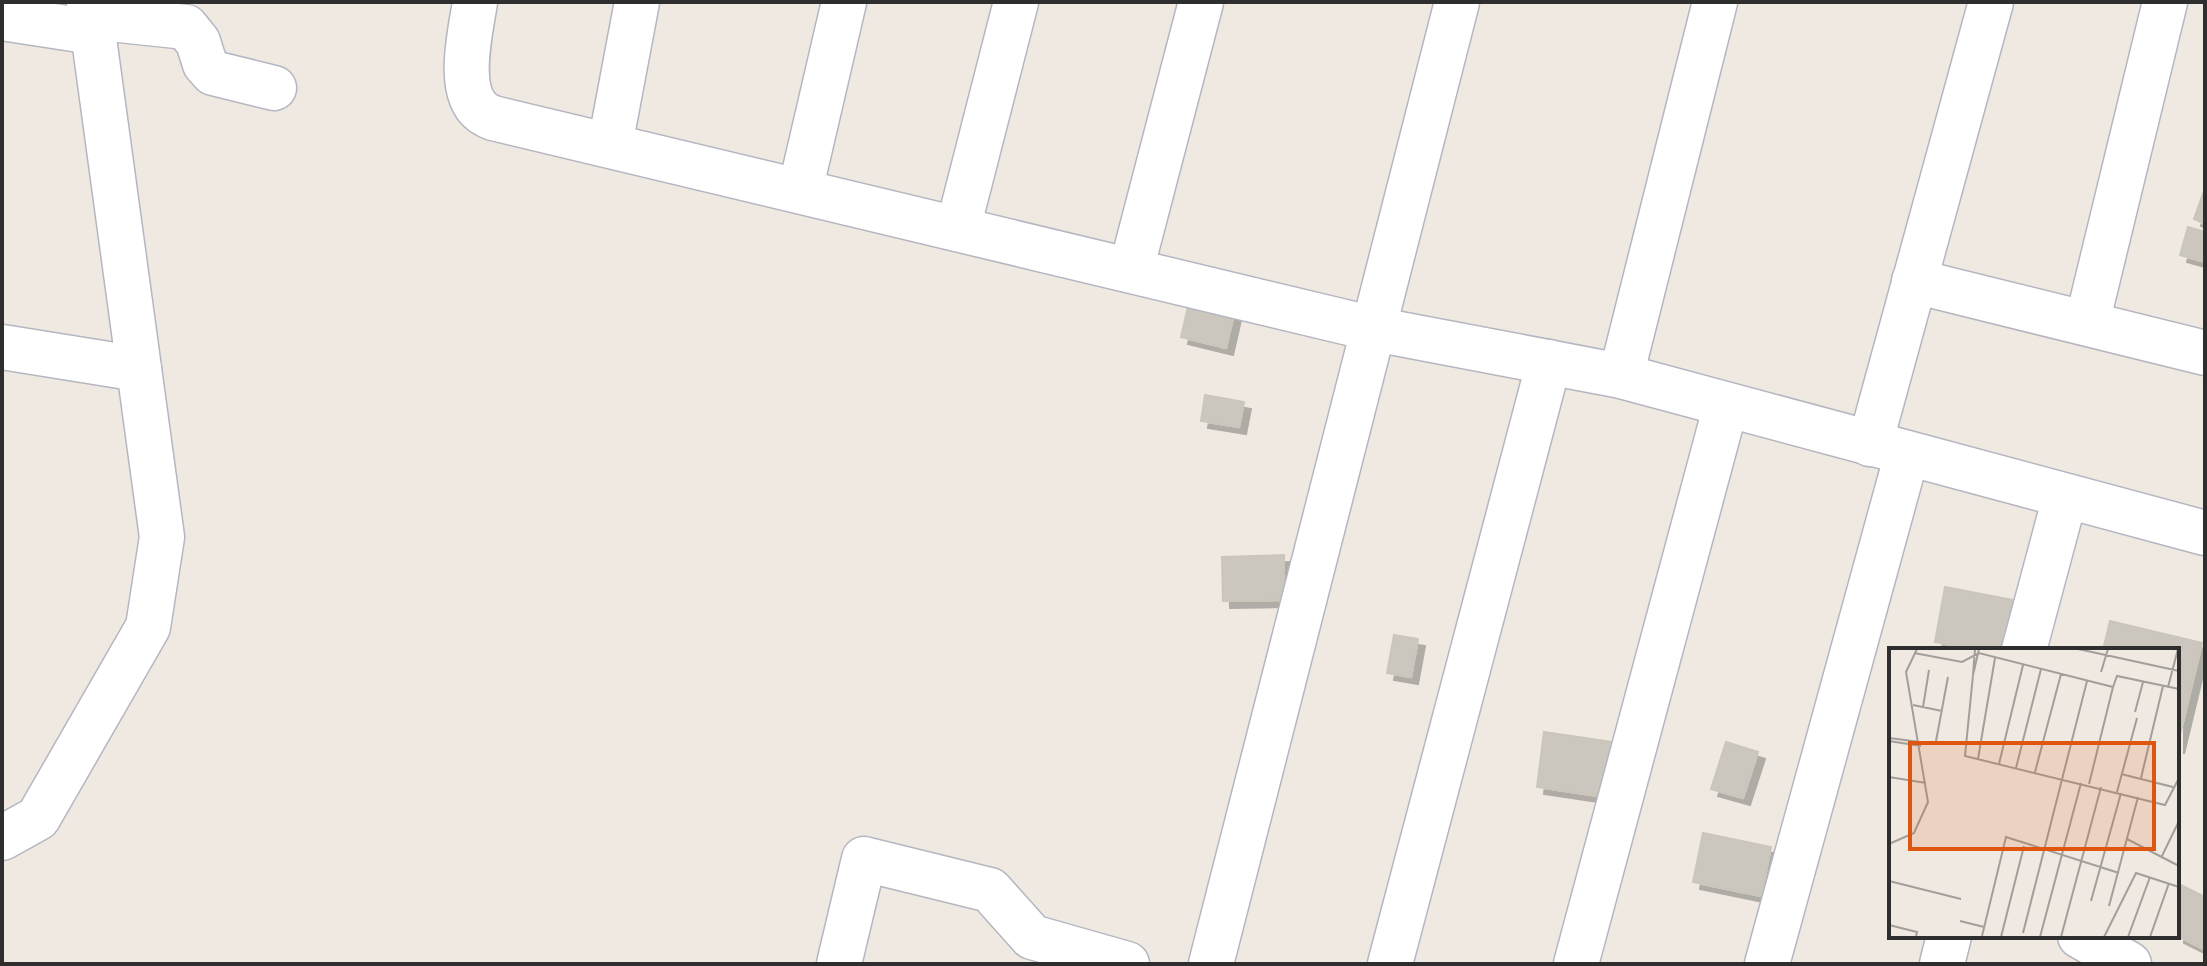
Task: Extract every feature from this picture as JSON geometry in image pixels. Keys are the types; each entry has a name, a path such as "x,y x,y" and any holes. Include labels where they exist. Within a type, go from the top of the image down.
{"street":[{"path":"475,2 466,61 469,90 479,111 493,118 1374,329 1621,376 2205,533"},
{"path":"610,145 637,2"},
{"path":"800,191 844,2"},
{"path":"958,228 1016,2"},
{"path":"1131,270 1201,2"},
{"path":"1211,964 1457,2"},
{"path":"1621,376 1715,2"},
{"path":"1767,964 1888,449 1914,281 1991,2"},
{"path":"2087,323 2165,2"},
{"path":"2,838 38,818 148,627 162,537 91,17"},
{"path":"2,18 91,17 186,27 198,42 205,64 213,73 274,88"},
{"path":"1914,281 2205,353"},
{"path":"2,347 139,369"},
{"path":"1390,964 1549,362"},
{"path":"1576,964 1726,405"},
{"path":"2025,648 2065,497"},
{"path":"839,964 864,859 990,890 1029,950 1127,964"},
{"path":"1942,964 1948,938"},
{"path":"2084,938 2129,964"}],"building":[{"path":"2205,188 2205,224 2194,219"},
{"path":"2188,227 2205,232 2205,262 2180,255"},
{"path":"1190,298 1235,309 1226,348 1181,337"},
{"path":"1205,395 1244,402 1239,427 1201,421"},
{"path":"1284,555 1284,600 1223,601 1222,557"},
{"path":"1945,587 2013,600 2003,648 1966,648 1935,642"},
{"path":"2110,621 2202,643 2179,739 2179,648 2103,648"},
{"path":"1394,635 1418,639 1411,677 1387,673"},
{"path":"1544,732 1613,742 1605,797 1537,787"},
{"path":"1726,742 1758,752 1743,798 1711,789"},
{"path":"1703,833 1771,847 1761,896 1693,882"},
{"path":"2179,884 2205,897 2205,950 2179,937"}]}
